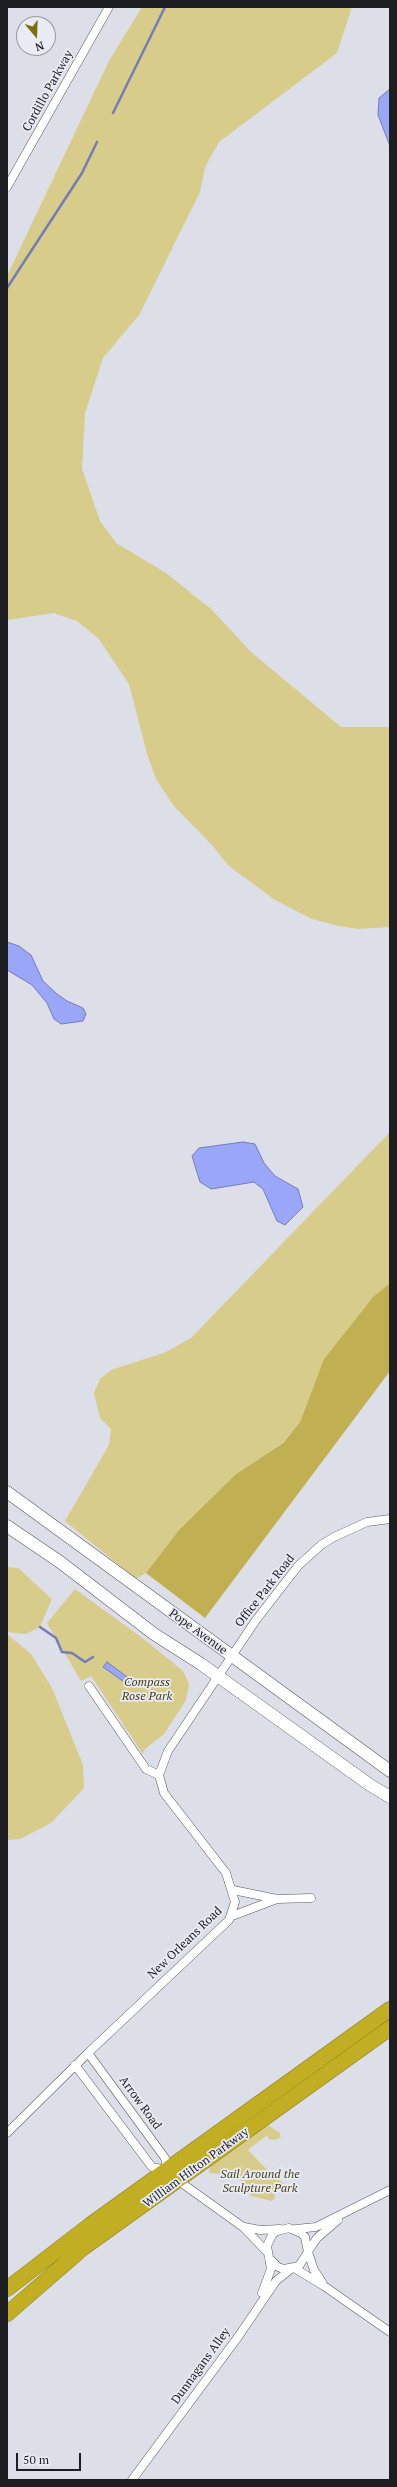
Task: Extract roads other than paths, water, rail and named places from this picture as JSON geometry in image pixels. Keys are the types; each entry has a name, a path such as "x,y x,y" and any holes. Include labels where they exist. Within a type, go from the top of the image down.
{"highway":[{"name":"William Hilton Parkway","path":"7,2289 41,2261 390,2009"},
{"name":"William Hilton Parkway","path":"7,2314 83,2248 390,2028"}],"main road":[{"name":"Pope Avenue","path":"7,1492 232,1657 389,1768"},
{"name":"Pope Avenue","path":"7,1526 218,1678 364,1781 390,1797"}],"street":[{"name":"Cordillo Parkway","path":"7,187 109,7"},
{"name":"Office Park Road","path":"218,1678 256,1620 298,1566 321,1545 367,1522 390,1519"},
{"path":"89,1686 146,1769 159,1775 168,1751 218,1678"},
{"name":"New Orleans Road","path":"7,2133 88,2052 232,1916 235,1902 233,1890 226,1873 164,1793 159,1775"},
{"path":"233,1890 277,1899 311,1898"},
{"path":"232,1916 277,1899"},
{"name":"Arrow Road","path":"88,2052 165,2158 167,2170"},
{"name":"Arrow Road","path":"75,2065 152,2167 167,2170 178,2181 243,2227 268,2255"},
{"path":"243,2227 260,2230 306,2230 343,2215 390,2190"},
{"path":"292,2269 304,2262 308,2251 317,2238 343,2215"},
{"path":"255,2309 268,2282 271,2269 268,2255 269,2240 277,2231 283,2229"},
{"path":"295,2229 305,2238 314,2270 324,2286"},
{"path":"268,2255 278,2267 292,2269 324,2286 390,2332"},
{"name":"Dunnagans Alley","path":"132,2480 238,2337 255,2309 276,2281 292,2269"}],"water":[{"path":"390,89 390,146 378,115 379,98"},
{"path":"7,942 19,946 31,955 43,981 57,994 67,1001 83,1008 86,1014 83,1021 61,1024 54,1019 47,1003 32,985 7,970"},
{"path":"243,1142 255,1144 264,1163 275,1176 298,1189 303,1207 285,1225 277,1221 263,1189 254,1182 211,1189 200,1182 192,1156 199,1148"},
{"path":"107,1662 130,1679 127,1684 103,1667"}],"waterway":[{"path":"113,113 165,7"},
{"path":"7,288 82,173 97,142"},
{"path":"40,1627 56,1638 62,1652 72,1653 85,1662 93,1657"}],"park label":[{"name":"Compass Rose Park","path":"147,1690"},
{"name":"Sail Around the Sculpture Park","path":"260,2182"}]}
